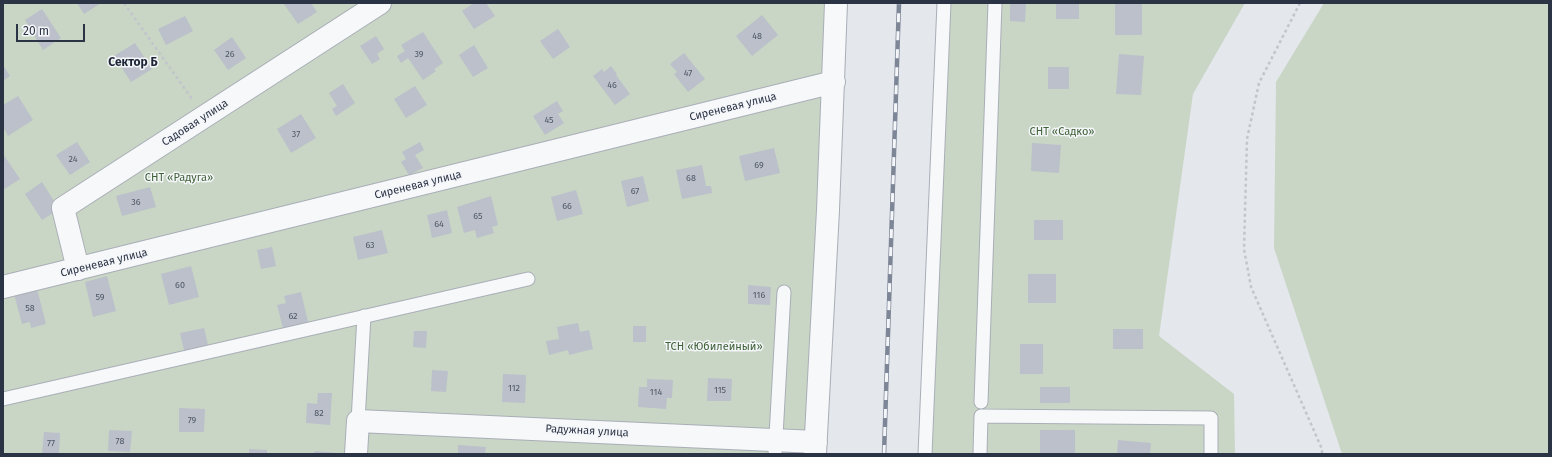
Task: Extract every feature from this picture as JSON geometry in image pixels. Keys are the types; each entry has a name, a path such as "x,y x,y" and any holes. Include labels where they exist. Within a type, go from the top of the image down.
{"street":[{"name":"Садовая улица","path":"78,269 63,208 380,3"},
{"path":"816,448 834,82 836,3"},
{"name":"Сиреневая улица","path":"3,287 834,82"},
{"path":"356,454 358,421"},
{"name":"Радужная улица","path":"358,421 775,447 816,448"}],"lane":[{"path":"925,454 944,3"},
{"path":"982,402 995,3"},
{"path":"3,399 528,279"},
{"path":"775,447 784,292"},
{"path":"358,421 364,316"},
{"path":"980,454 981,416 1211,418 1211,454"}],"path":[{"path":"124,3 205,116"},
{"path":"1300,3 1259,83 1247,139 1244,249 1250,287 1322,449 1322,454"}],"green space":[{"name":"СНТ «Радуга»","path":"3,3 836,3 815,454 3,454"},
{"name":"СНТ «Садко»","path":"942,3 1245,3 1193,94 1159,336 1234,394 1235,454 925,454"},
{"path":"1324,3 1549,3 1549,454 1342,454 1274,248 1276,82"}],"building":[{"path":"77,3 101,3 84,14"},
{"path":"311,3 317,12 298,24 284,4"},
{"path":"474,3 486,3 495,16 474,29 462,11"},
{"path":"1010,3 1026,3 1025,22 1010,21"},
{"path":"1056,3 1079,3 1079,19 1056,19"},
{"path":"1115,3 1142,3 1142,35 1115,35"},
{"path":"42,9 61,38 43,50 25,20"},
{"path":"762,15 778,35 752,56 736,36"},
{"path":"185,16 193,31 166,45 158,29"},
{"path":"558,29 570,47 553,59 540,41"},
{"path":"423,32 443,63 434,69 436,71 423,80 408,58 401,63 397,56 405,51 401,45"},
{"path":"376,36 384,49 377,54 380,59 372,64 360,46"},
{"path":"232,37 246,58 228,70 214,50"},
{"path":"135,43 152,69 131,82 114,56"},
{"path":"474,45 488,68 473,77 459,55"},
{"path":"684,53 705,79 688,92 674,74 677,72 670,64"},
{"path":"1119,54 1144,56 1141,95 1116,94"},
{"path":"3,65 10,76 3,81"},
{"path":"611,66 630,94 615,105 593,76 602,69 604,72"},
{"path":"1048,67 1069,67 1069,89 1048,89"},
{"path":"343,84 355,103 336,116 332,109 337,106 329,93"},
{"path":"415,86 427,105 406,118 394,99"},
{"path":"18,96 33,120 8,136 3,127 3,105"},
{"path":"557,101 563,111 558,114 564,123 545,135 533,116"},
{"path":"301,114 316,138 291,153 277,129"},
{"path":"77,142 90,162 70,175 56,155"},
{"path":"420,142 424,150 415,155 423,168 409,175 401,162 406,159 402,152"},
{"path":"1032,143 1061,145 1059,173 1031,171"},
{"path":"774,148 780,173 745,181 739,156"},
{"path":"3,154 20,179 3,190"},
{"path":"702,165 706,186 711,186 712,193 682,199 676,170"},
{"path":"643,176 649,201 627,207 621,181"},
{"path":"42,182 59,209 42,220 25,194"},
{"path":"150,187 156,207 122,216 116,196"},
{"path":"576,190 583,214 557,221 551,197"},
{"path":"491,196 498,225 492,227 494,233 477,238 475,230 464,233 457,207"},
{"path":"447,210 452,233 432,238 427,215"},
{"path":"1034,220 1063,220 1063,240 1034,240"},
{"path":"382,230 388,253 358,260 353,237"},
{"path":"272,247 276,266 261,269 257,250"},
{"path":"191,266 199,297 169,305 161,274"},
{"path":"1028,274 1056,274 1056,303 1028,303"},
{"path":"107,276 116,311 93,317 85,282"},
{"path":"748,285 771,287 770,305 748,304"},
{"path":"37,289 46,324 31,328 30,322 22,324 14,294"},
{"path":"301,292 309,326 284,332 277,305 286,303 284,296"},
{"path":"578,323 580,332 589,330 593,349 569,355 568,350 549,355 546,341 559,339 557,327"},
{"path":"633,326 646,326 646,342 633,342"},
{"path":"204,328 209,349 185,354 180,333"},
{"path":"1113,329 1143,329 1143,349 1113,349"},
{"path":"414,331 427,331 426,348 413,347"},
{"path":"1020,344 1043,344 1043,374 1020,374"},
{"path":"432,370 448,371 446,392 431,391"},
{"path":"503,374 526,375 525,403 502,402"},
{"path":"708,378 732,379 731,401 707,401"},
{"path":"647,379 673,380 672,398 667,398 666,409 638,407 639,387 647,387"},
{"path":"1040,387 1070,387 1070,403 1040,403"},
{"path":"318,393 332,393 330,425 306,423 307,403 317,404"},
{"path":"179,408 205,409 204,432 179,432"},
{"path":"109,430 132,431 130,452 108,451"},
{"path":"1040,430 1075,430 1075,454 1040,454"},
{"path":"44,432 60,433 59,454 42,454"},
{"path":"1118,440 1151,443 1150,454 1117,454"},
{"path":"458,445 486,447 485,454 458,454"},
{"path":"249,449 267,450 267,454 249,454"},
{"path":"315,451 337,453 337,454 314,454"}],"railway":[{"path":"884,454 899,3"}],"district":[{"name":"Сектор Б","path":"133,63"}],"park label":[{"name":"ТСН «Юбилейный»","path":"714,347"}]}
